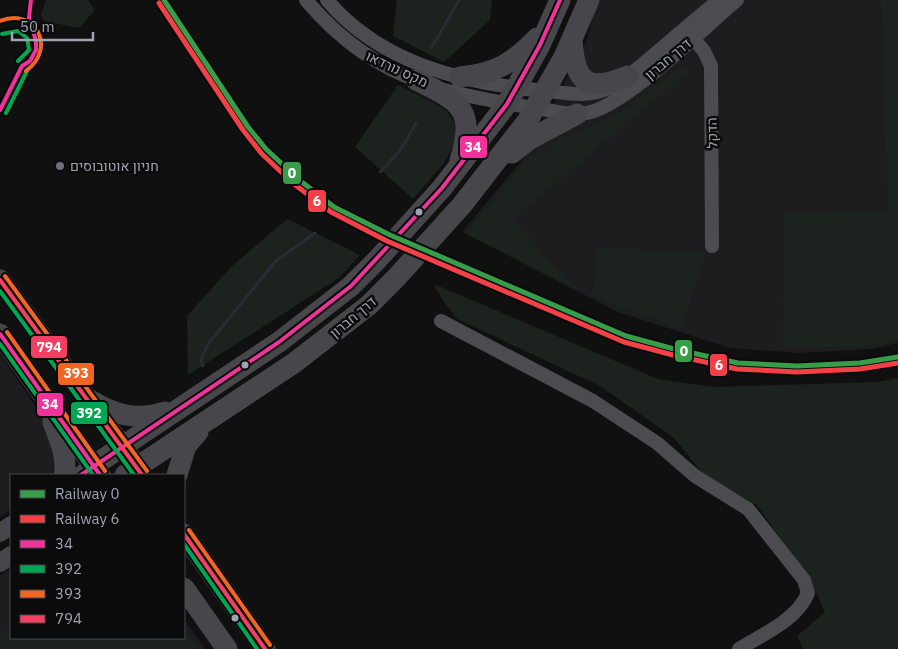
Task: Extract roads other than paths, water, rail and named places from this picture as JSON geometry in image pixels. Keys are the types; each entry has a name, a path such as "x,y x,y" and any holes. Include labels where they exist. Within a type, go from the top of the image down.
{"highway":[{"name":"דרך חברון","path":"91,472 122,447 179,407 279,342 351,286 408,227 457,169 511,96 548,28 560,0"},
{"name":"דרך חברון","path":"135,473 208,420 294,363 369,305 433,238 490,170 540,99 572,38 589,0"},
{"path":"460,77 480,75 511,63 548,28"},
{"path":"572,38 576,70 582,78 591,84 601,84 628,76"},
{"path":"416,80 450,97 464,113 466,134 457,169"},
{"path":"490,170 530,138 578,114"},
{"path":"0,280 82,396 122,447 135,473"},
{"path":"0,334 44,398 91,472"},
{"path":"82,396 107,410 124,416 155,415 179,407"},
{"path":"44,398 63,448 64,474"},
{"path":"177,474 186,446 208,420"},
{"path":"185,525 187,539 264,649"},
{"path":"185,589 227,649"}],"street":[{"name":"מקס נורדאו","path":"306,0 339,35 364,55 416,80 441,89 511,96"},
{"name":"מקס נורדאו","path":"326,0 349,23 372,41 422,66 460,77 511,96"},
{"name":"דרך חברון","path":"511,96 540,99 578,114 597,111 614,102 689,33 719,0"},
{"name":"דרך חברון","path":"511,96 540,99 596,93 628,76 737,0"},
{"name":"הדקל","path":"689,33 704,51 711,66 712,246"},
{"path":"441,321 593,401 657,443 695,476 748,509 804,580 808,593 803,605 788,618 739,649"}],"waterway":[{"path":"432,47 459,0"},
{"path":"380,172 400,151 416,123"},
{"path":"203,366 201,360 208,344 276,261 315,233"}],"rail line":[{"name":"0","path":"164,0 248,127 266,149 298,179 334,207 390,235 626,336 674,349 738,363 797,366 860,363 898,357"},
{"name":"6","path":"159,3 243,130 262,154 294,184 331,212 387,241 624,342 673,355 737,369 797,372 860,369 898,363"}],"place":[{"name":"חניון אוטובוסים","path":"60,166"}]}
